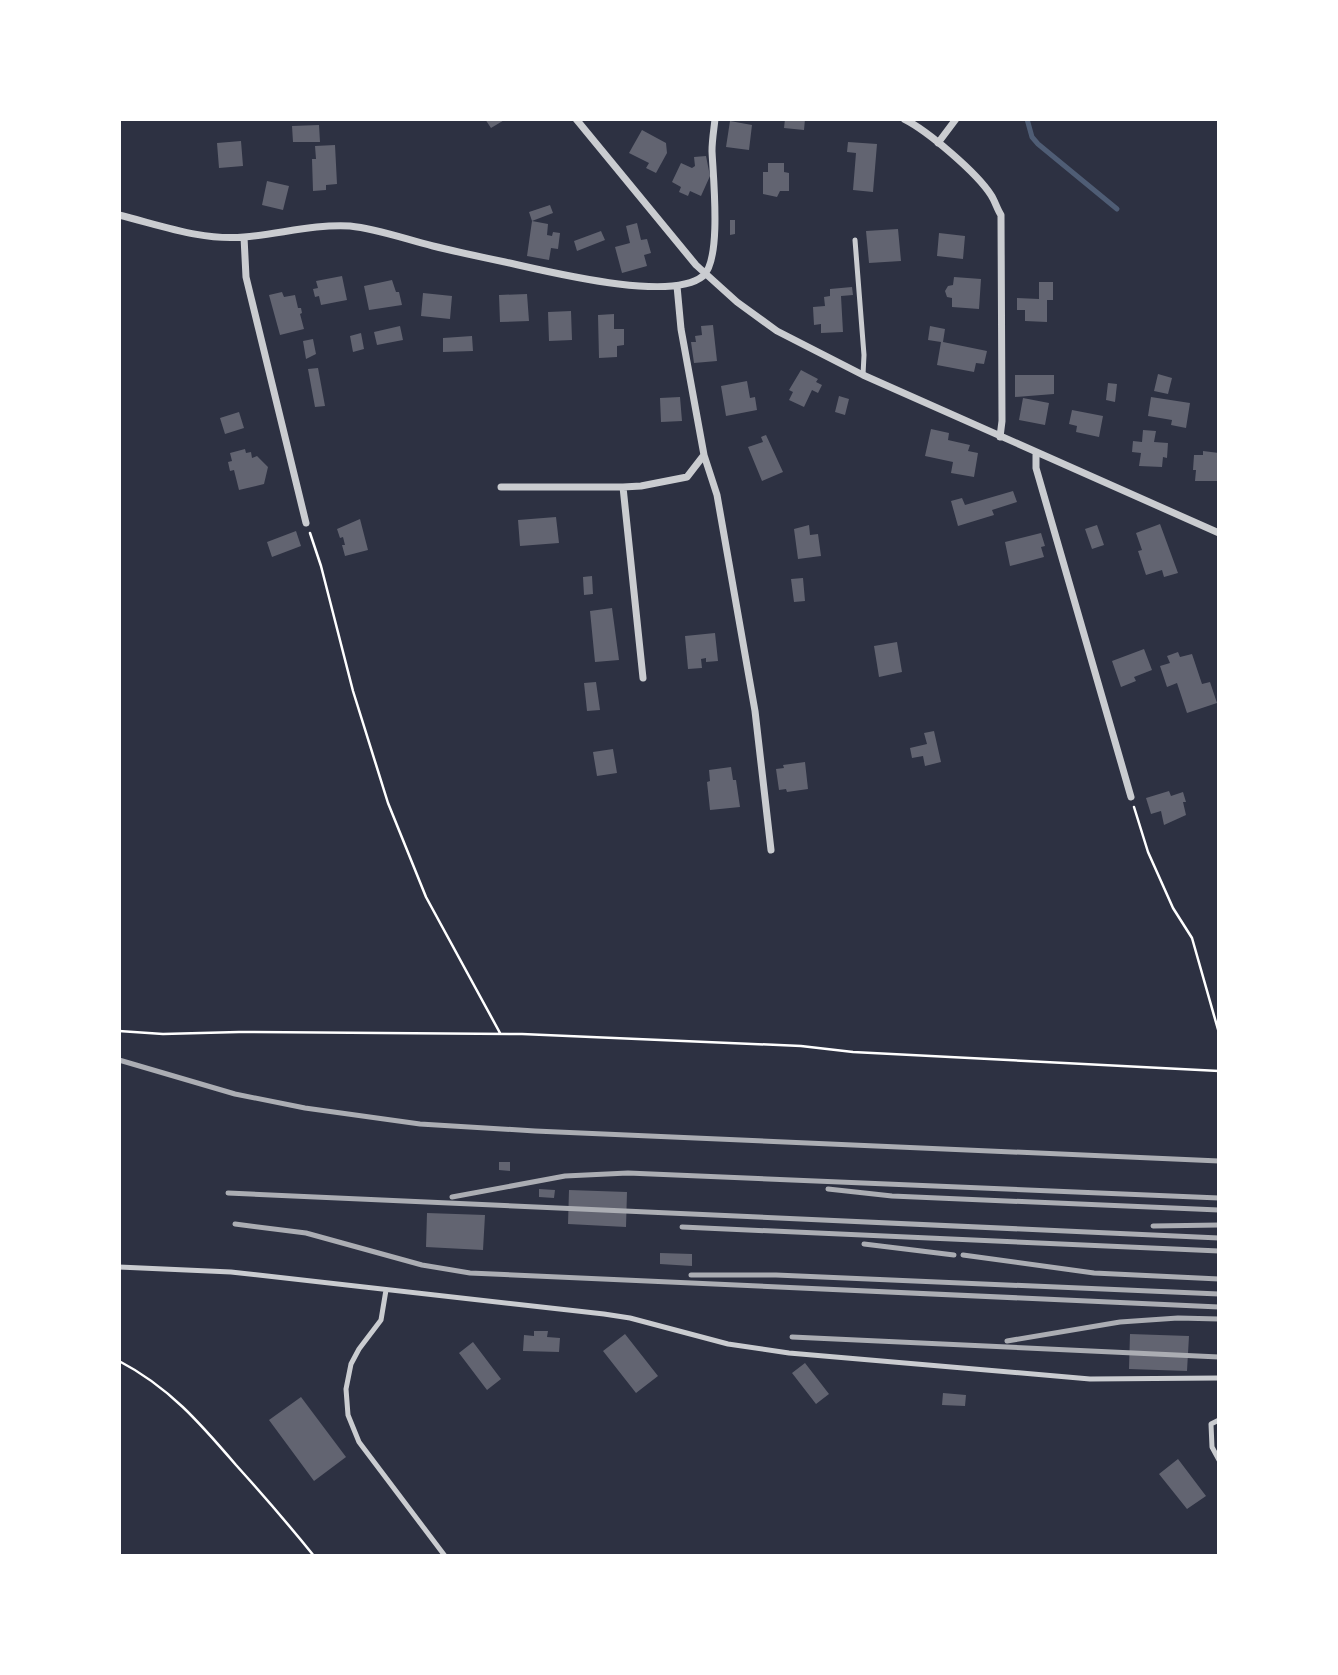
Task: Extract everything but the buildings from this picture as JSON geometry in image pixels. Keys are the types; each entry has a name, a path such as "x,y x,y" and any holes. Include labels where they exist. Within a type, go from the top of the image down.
{"street":[{"path":"576,119 677,243 706,274 737,302 776,331 863,375 1219,533"},
{"path":"119,215 200,235 244,237 303,228 361,228 580,278 677,286 691,283 706,274 710,265 715,225 712,148 715,119"},
{"path":"904,119 925,131 990,194 1001,215 1000,437"},
{"path":"938,143 956,119"},
{"path":"244,237 246,277 306,523"},
{"path":"677,286 681,329 704,455 717,495 755,711 771,850"},
{"path":"1036,453 1036,468 1131,797"},
{"path":"501,487 641,486 687,477 704,455"},
{"path":"623,487 643,678"}],"lane":[{"path":"855,240 864,355 863,375"},
{"path":"119,1267 231,1272 630,1318 728,1344 789,1353 1090,1379 1219,1378"},
{"path":"386,1290 381,1320 351,1364 346,1389 348,1415 359,1442 444,1556"},
{"path":"1219,1420 1211,1423 1212,1447 1219,1460"}],"path":[{"path":"306,523 321,566 353,691 385,793 426,897 500,1033"},
{"path":"1131,797 1148,852 1173,908 1192,937 1219,1033"},
{"path":"119,1031 163,1034 500,1033 808,1047 853,1052 1219,1071"},
{"path":"119,1361 145,1374 194,1416 314,1556"}],"waterway":[{"path":"1027,119 1032,137 1038,144 1117,209"}],"railway":[{"path":"119,1060 235,1094 305,1108 420,1124 1219,1161"},
{"path":"452,1197 565,1176 628,1173 1219,1198"},
{"path":"828,1189 892,1196 1219,1210"},
{"path":"228,1193 1219,1238"},
{"path":"235,1224 306,1233 422,1265 470,1273 1219,1307"},
{"path":"1153,1226 1219,1225"},
{"path":"682,1227 1219,1251"},
{"path":"864,1244 954,1255"},
{"path":"963,1255 1094,1273 1219,1279"},
{"path":"691,1275 776,1275 1219,1294"},
{"path":"1007,1341 1120,1322 1178,1318 1219,1319"},
{"path":"792,1337 1219,1357"}]}
